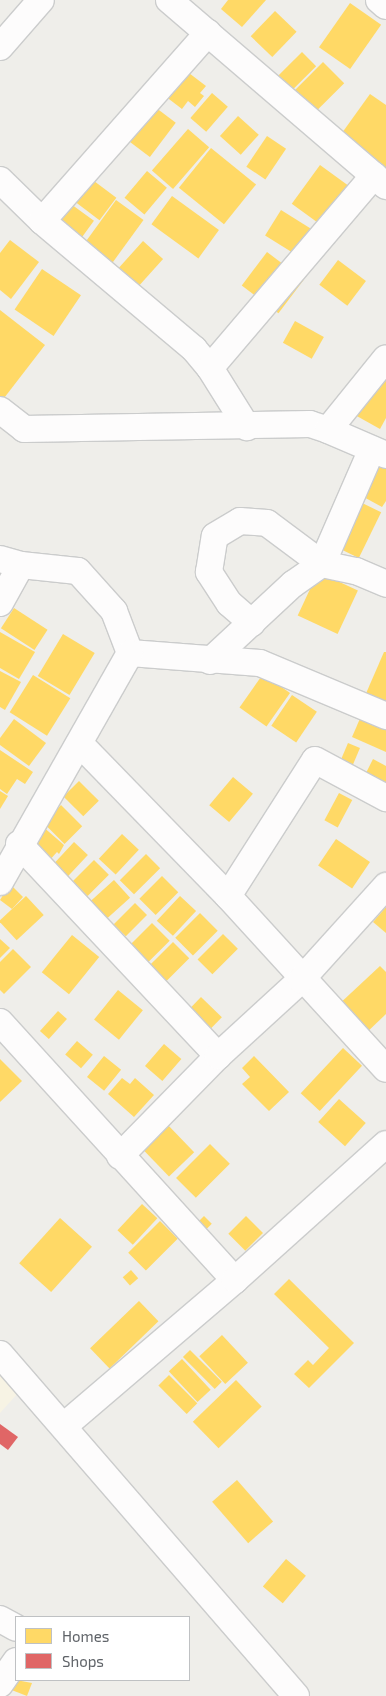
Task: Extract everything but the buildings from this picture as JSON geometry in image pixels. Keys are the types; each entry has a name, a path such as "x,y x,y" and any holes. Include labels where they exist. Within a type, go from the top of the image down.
{"street":[{"path":"0,47 41,0"},
{"path":"169,0 380,180 210,368"},
{"path":"379,0 386,6"},
{"path":"42,221 208,33"},
{"path":"0,180 42,221 194,349 210,368 247,427"},
{"path":"328,430 386,358"},
{"path":"0,410 24,429 247,427 310,424 379,452 322,564 293,584 210,661"},
{"path":"252,622 229,603 209,572 215,536 240,521 267,523 322,564 356,570 386,584"},
{"path":"0,603 10,562 78,571 114,611 130,652 80,744 19,844 0,882"},
{"path":"130,652 210,661 260,663 386,716"},
{"path":"80,744 228,896 301,980 386,1069"},
{"path":"228,896 315,760 386,798"},
{"path":"19,844 218,1056"},
{"path":"120,1156 218,1056 301,980 386,886"},
{"path":"0,1022 120,1156 235,1280"},
{"path":"64,1426 235,1280 386,1144"},
{"path":"0,1354 296,1696"},
{"path":"0,1619 15,1627"},
{"path":"0,1684 15,1662"}],"shaded area":[{"path":"0,1374 19,1392 0,1413"}]}
